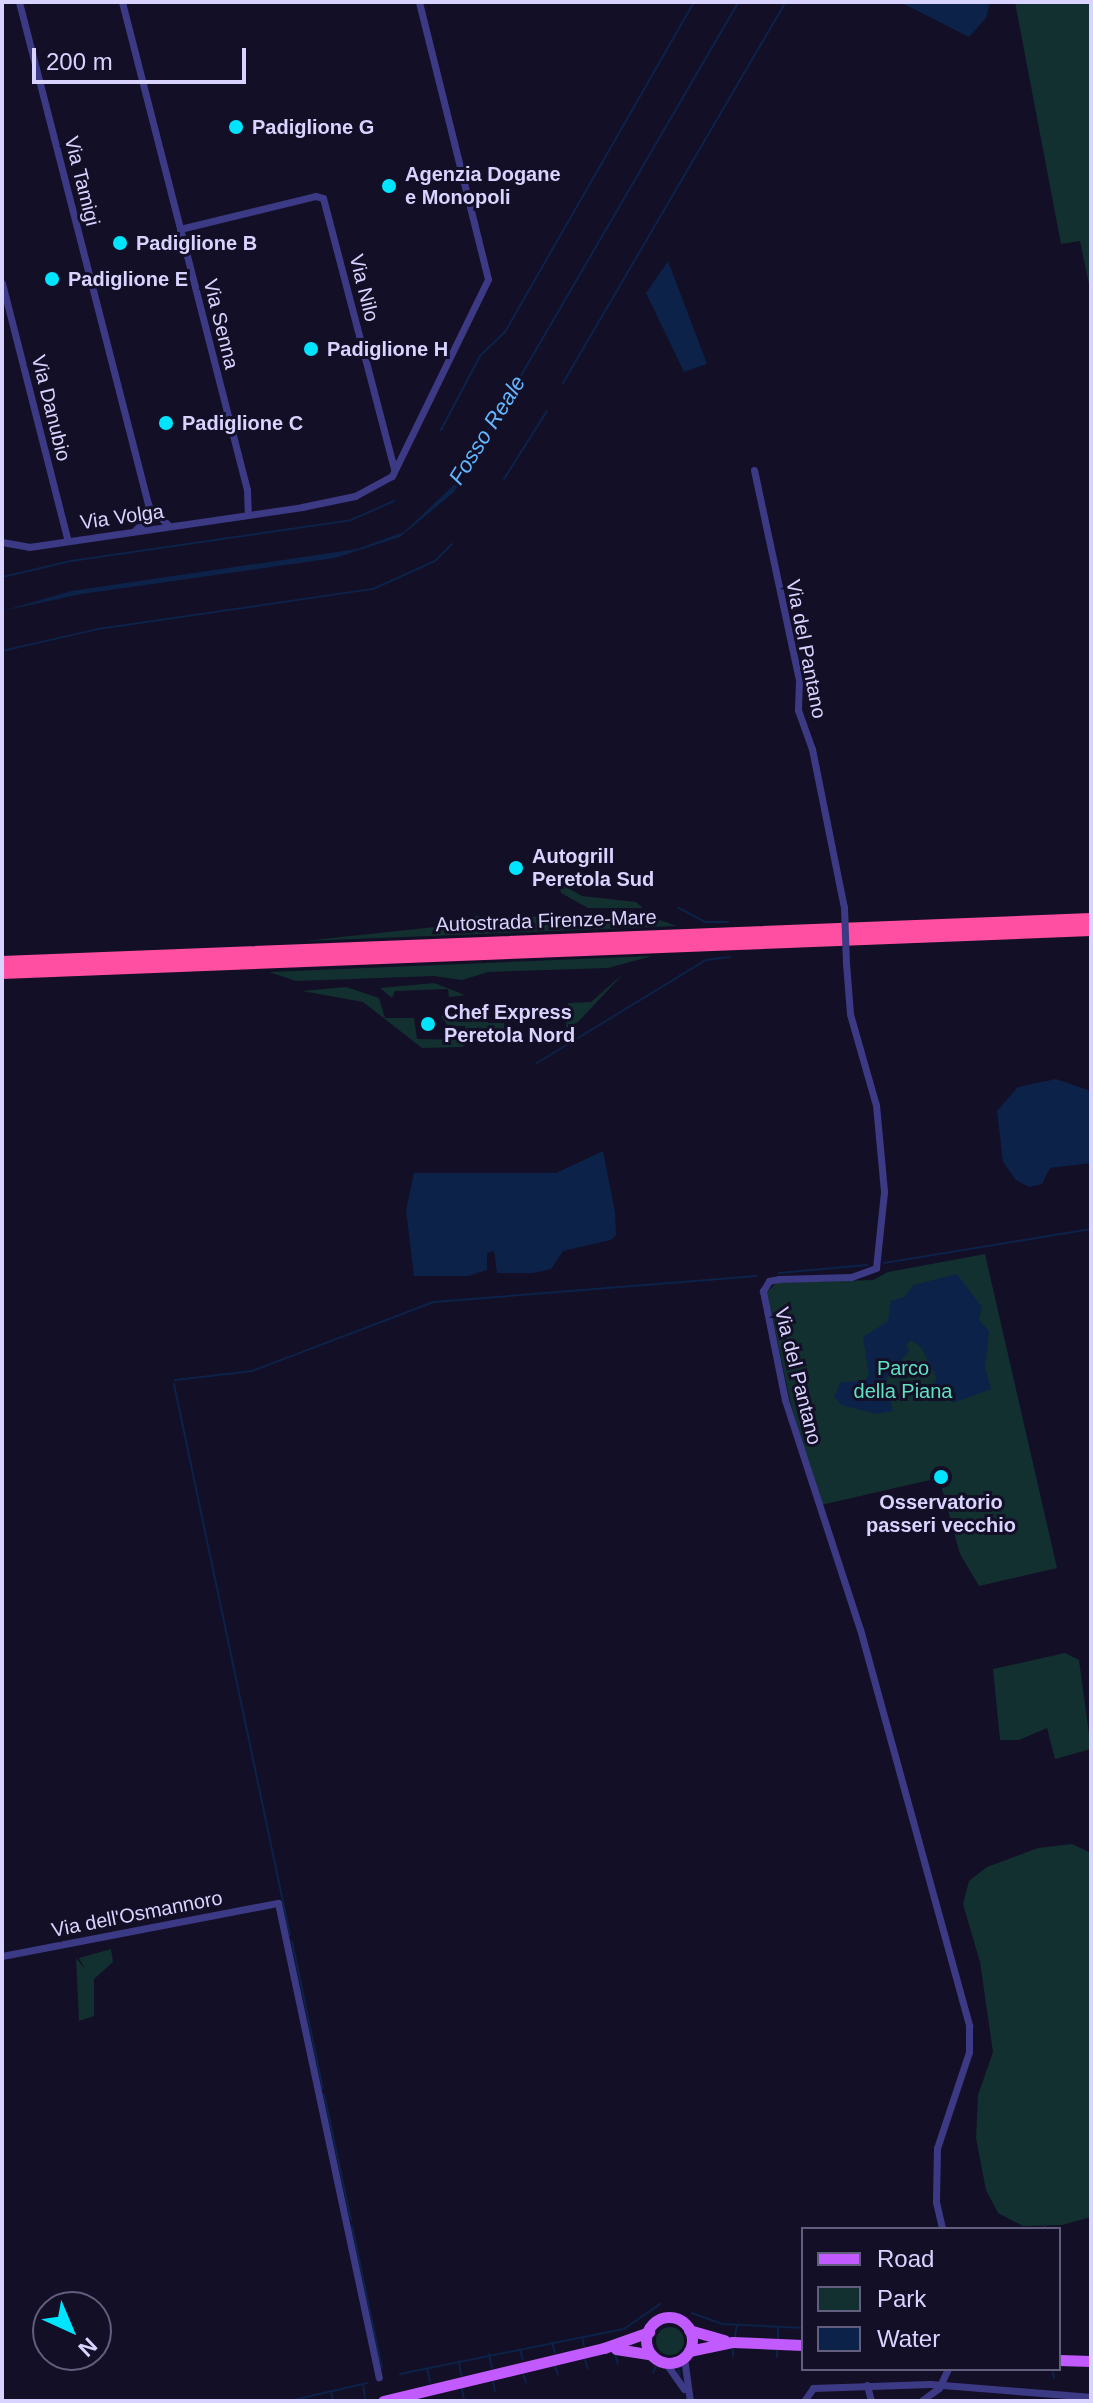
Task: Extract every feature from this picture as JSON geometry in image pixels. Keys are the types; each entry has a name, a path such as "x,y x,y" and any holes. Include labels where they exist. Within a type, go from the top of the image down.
{"highway":[{"name":"Autostrada Firenze-Mare","path":"2,962 1091,919"},
{"name":"Autostrada Firenze-Mare","path":"2,973 1091,930"}],"main road":[{"path":"383,2401 604,2348 649,2332 666,2318 689,2330 733,2342 801,2345"},
{"path":"687,2354 689,2330"},
{"path":"649,2332 652,2355"},
{"path":"604,2348 652,2355 665,2362 733,2342"},
{"path":"1061,2360 1091,2361"}],"street":[{"name":"Via Senna","path":"122,2 247,490 248,515"},
{"path":"248,515 355,496 388,480 488,279 419,2"},
{"name":"Via Tamigi","path":"20,3 148,504"},
{"name":"Via Nilo","path":"180,229 318,195 325,202 394,469"},
{"name":"Via Danubio","path":"2,283 68,541"},
{"name":"Via del Pantano","path":"754,470 799,680 798,710 812,749 844,907 850,1014 876,1105 884,1192 876,1268 851,1277 769,1281 763,1291 785,1400 860,1629 890,1753 949,1942 969,2026 969,2052 937,2148 936,2202 942,2227"},
{"path":"148,504 159,521 174,525"},
{"path":"129,532 145,523 148,504"},
{"name":"Via Volga","path":"2,542 16,547 248,515"},
{"name":"Via dell'Osmannoro","path":"2,1956 278,1903 379,2377"},
{"path":"687,2354 689,2398"},
{"path":"665,2362 689,2398"},
{"path":"921,2401 941,2384 947,2371"},
{"path":"804,2401 813,2388 867,2385 941,2384 1044,2398 1091,2397"},
{"path":"867,2385 871,2401"},
{"path":"977,2390 979,2401"}],"green space":[{"path":"1015,2 1091,2 1091,294 1080,241 1061,244"},
{"path":"559,883 582,896 636,902 643,908 588,908 561,893"},
{"path":"477,916 654,918 677,926 304,941 435,927"},
{"path":"652,956 608,968 488,972 462,980 434,976 296,981 269,972"},
{"path":"624,973 578,1022 566,1028 568,1003 591,1002"},
{"path":"434,983 465,995 449,997 448,989 395,991 392,998 380,988"},
{"path":"346,987 379,998 385,1018 414,1018 417,1039 471,1040 462,1047 422,1048 363,1002 302,991"},
{"path":"472,1008 486,1012 488,1023 504,1023 504,1031 466,1033 465,1026 448,1026 441,1016 471,1015"},
{"name":"Parco della Piana","path":"985,1254 1057,1568 979,1586 960,1554 939,1478 821,1505 790,1401 767,1292 776,1283 873,1280 888,1272"},
{"path":"1065,1653 1079,1660 1091,1749 1055,1759 1047,1728 1019,1740 1000,1740 993,1669"},
{"path":"1072,1844 1091,1853 1091,2217 1062,2225 1023,2226 998,2213 986,2190 976,2138 978,2095 993,2052 980,1962 963,1904 969,1881 987,1867 1038,1848"},
{"path":"111,1949 113,1962 94,1979 94,2016 79,2021 76,1958 85,1969 79,1958"},
{"path":"670,2327 680,2331 684,2341 680,2351 670,2355 660,2351 656,2341 660,2331"}],"water":[{"path":"900,2 990,2 986,18 969,37"},
{"path":"668,261 707,364 684,372 646,293"},
{"path":"517,378 454,492 400,537 335,558 82,594 2,611 71,591 357,549 404,532 458,481"},
{"path":"1056,1079 1091,1091 1091,1163 1050,1168 1042,1184 1029,1187 1016,1180 1003,1162 997,1111 1018,1087"},
{"path":"603,1151 615,1212 616,1235 611,1240 563,1251 551,1269 533,1273 497,1273 494,1251 487,1253 487,1270 468,1276 414,1276 406,1210 414,1173 556,1173"},
{"path":"957,1274 982,1307 979,1320 989,1331 985,1367 991,1389 953,1403 943,1392 931,1389 937,1378 921,1347 911,1340 906,1345 909,1351 885,1380 893,1411 877,1414 841,1405 834,1396 841,1382 865,1381 869,1375 863,1337 888,1321 891,1301 904,1297 914,1285"}],"waterway":[{"path":"441,430 480,356 505,332 694,2"},
{"name":"Fosso Reale","path":"519,379 738,2"},
{"path":"563,383 786,2"},
{"path":"504,479 547,411"},
{"path":"2,577 71,561 351,520 394,501"},
{"path":"2,651 98,629 373,589 435,561 452,544"},
{"path":"679,908 705,922 728,922"},
{"path":"537,1063 706,960 730,957"},
{"path":"884,1263 1091,1229"},
{"path":"779,1273 867,1265"},
{"path":"175,1380 252,1371 434,1302 757,1276"},
{"path":"174,1384 290,1935"},
{"path":"292,1941 323,2089"},
{"path":"324,2094 351,2220"},
{"path":"352,2226 382,2368"},
{"path":"400,2374 624,2329 660,2304"},
{"path":"692,2313 723,2324 801,2328"},
{"path":"735,2336 737,2325"},
{"path":"778,2327 778,2338"},
{"path":"582,2336 584,2346"},
{"path":"552,2342 555,2353"},
{"path":"733,2348 733,2356"},
{"path":"520,2349 523,2360"},
{"path":"777,2350 777,2357"},
{"path":"489,2354 492,2368"},
{"path":"615,2354 618,2364"},
{"path":"585,2360 588,2369"},
{"path":"459,2361 461,2375"},
{"path":"555,2366 558,2375"},
{"path":"653,2373 656,2366"},
{"path":"427,2368 430,2382"},
{"path":"678,2368 680,2375"},
{"path":"1053,2372 1054,2378"},
{"path":"523,2373 526,2383"},
{"path":"493,2381 495,2391"},
{"path":"289,2401 367,2383"},
{"path":"363,2384 365,2398"},
{"path":"462,2389 464,2399"},
{"path":"331,2391 333,2401"}],"place":[{"name":"Padiglione G","path":"236,127"},
{"name":"Agenzia Dogane e Monopoli","path":"389,186"},
{"name":"Padiglione B","path":"120,243"},
{"name":"Padiglione E","path":"52,279"},
{"name":"Padiglione H","path":"311,349"},
{"name":"Padiglione C","path":"166,423"},
{"name":"Autogrill Peretola Sud","path":"516,868"},
{"name":"Chef Express Peretola Nord","path":"428,1024"},
{"name":"Osservatorio passeri vecchio","path":"941,1477"}]}
